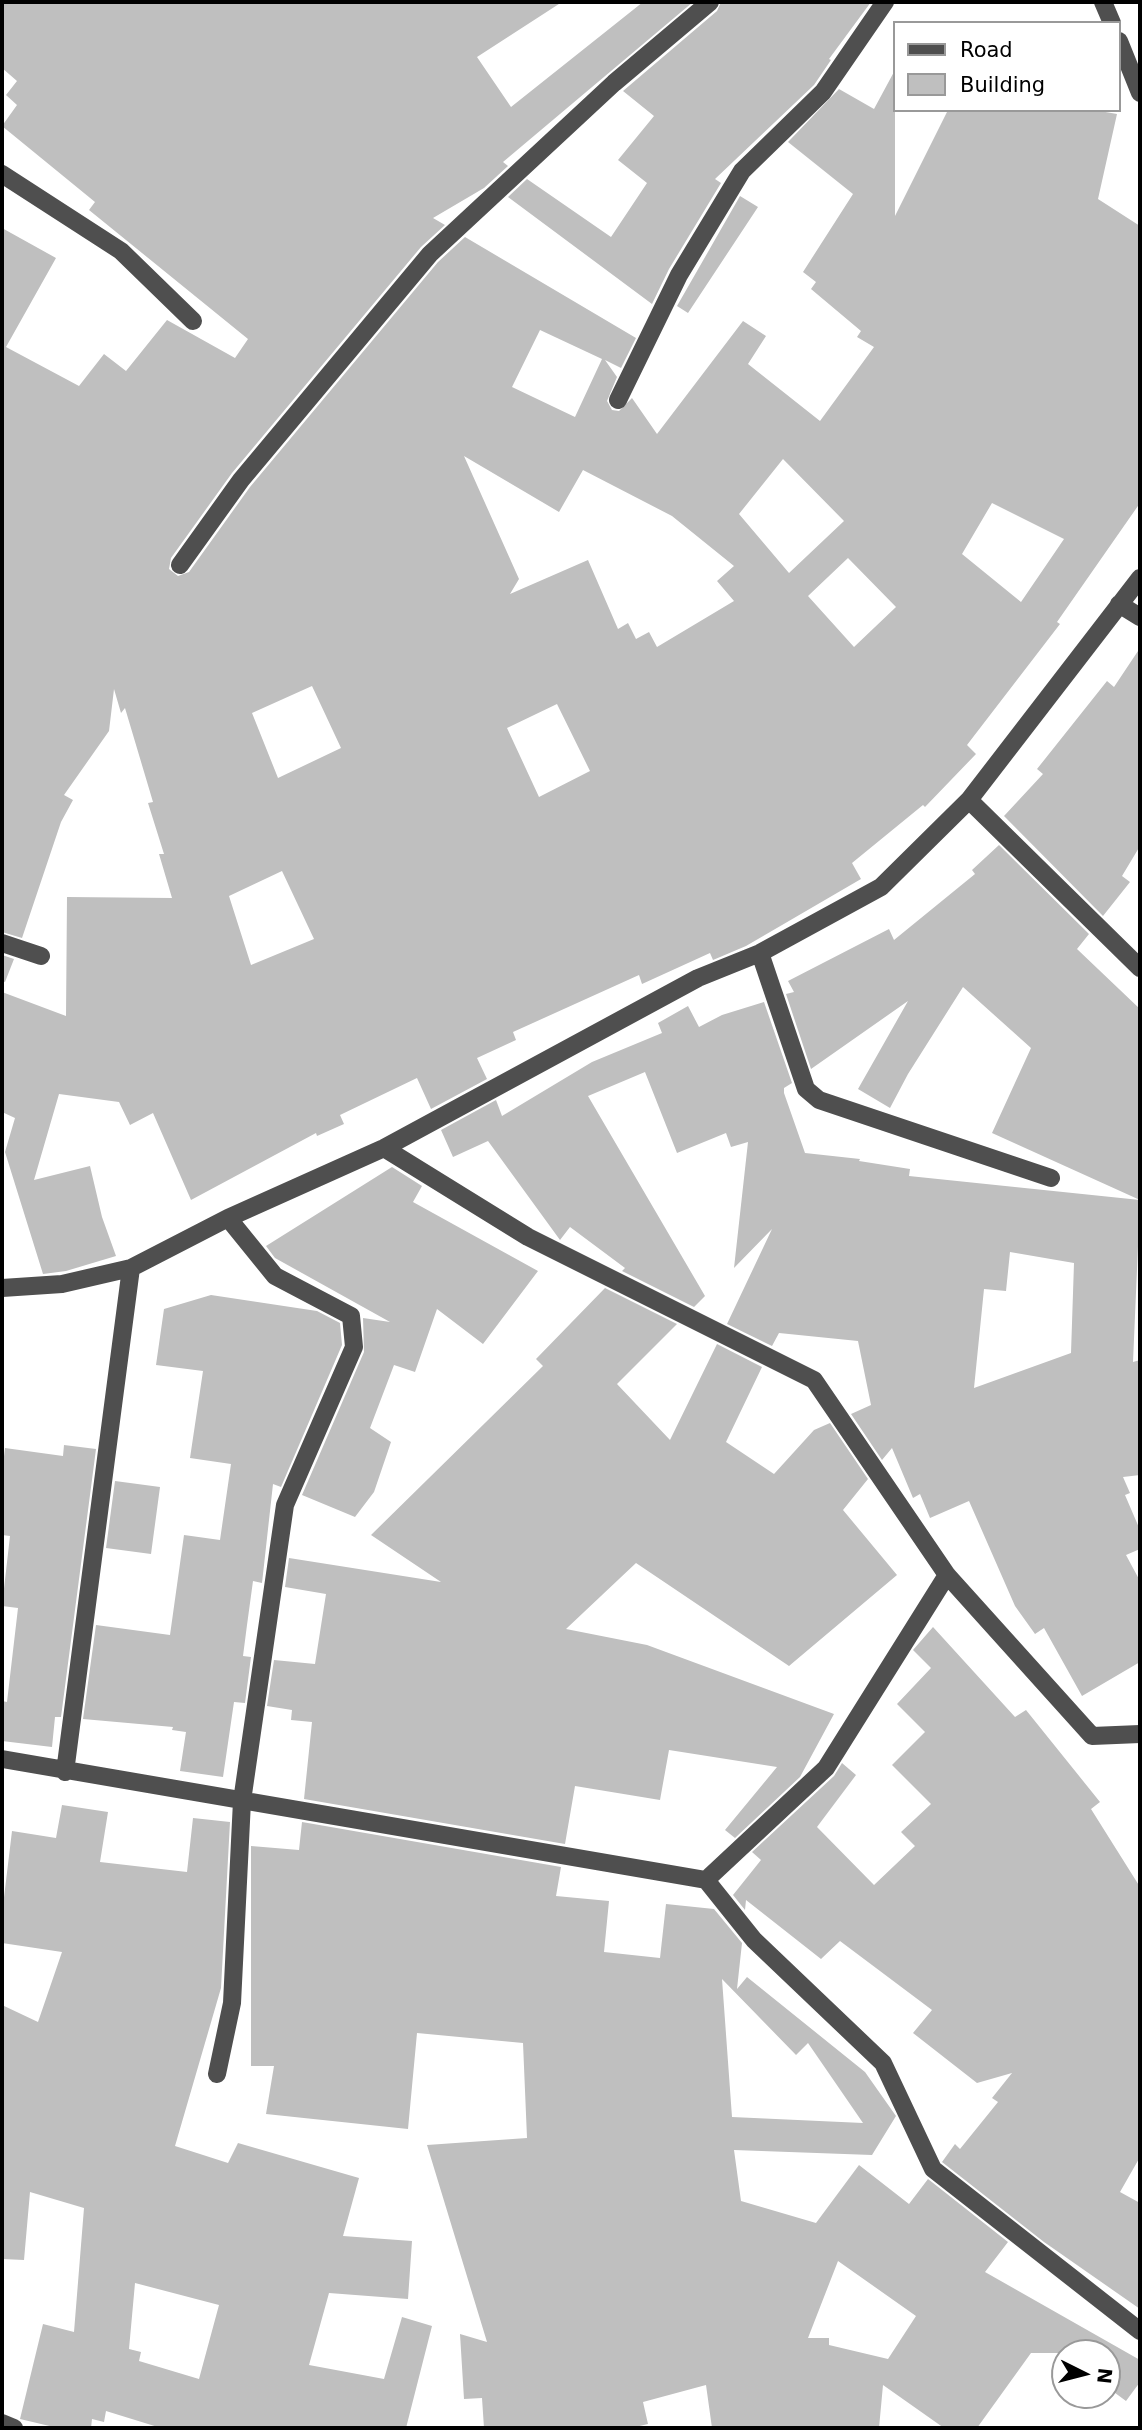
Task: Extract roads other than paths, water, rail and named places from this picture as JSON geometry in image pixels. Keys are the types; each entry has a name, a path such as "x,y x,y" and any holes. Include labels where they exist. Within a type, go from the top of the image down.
{"street":[{"path":"180,565 241,480 430,254 614,83 710,2"},
{"path":"618,400 679,275 742,171 823,92 885,2"},
{"path":"1103,2 1111,21"},
{"path":"1121,46 1140,93"},
{"path":"2,174 121,251 193,321"},
{"path":"2,1288 62,1284 131,1268 228,1218 384,1148 698,978 760,953 881,887 969,800 1140,578"},
{"path":"1119,604 1140,617"},
{"path":"969,800 1140,968"},
{"path":"2,943 41,956"},
{"path":"760,953 806,1089 819,1100 1051,1178"},
{"path":"384,1148 528,1237 814,1380 947,1575 1092,1736 1140,1734"},
{"path":"217,2074 232,2003 242,1801 285,1505 354,1347 351,1316 275,1276 228,1218"},
{"path":"65,1772 131,1268"},
{"path":"706,1880 826,1768 947,1575"},
{"path":"2,1759 65,1772 706,1880 754,1940 883,2063 933,2168 1140,2331"},
{"path":"2,2423 14,2428"}]}
